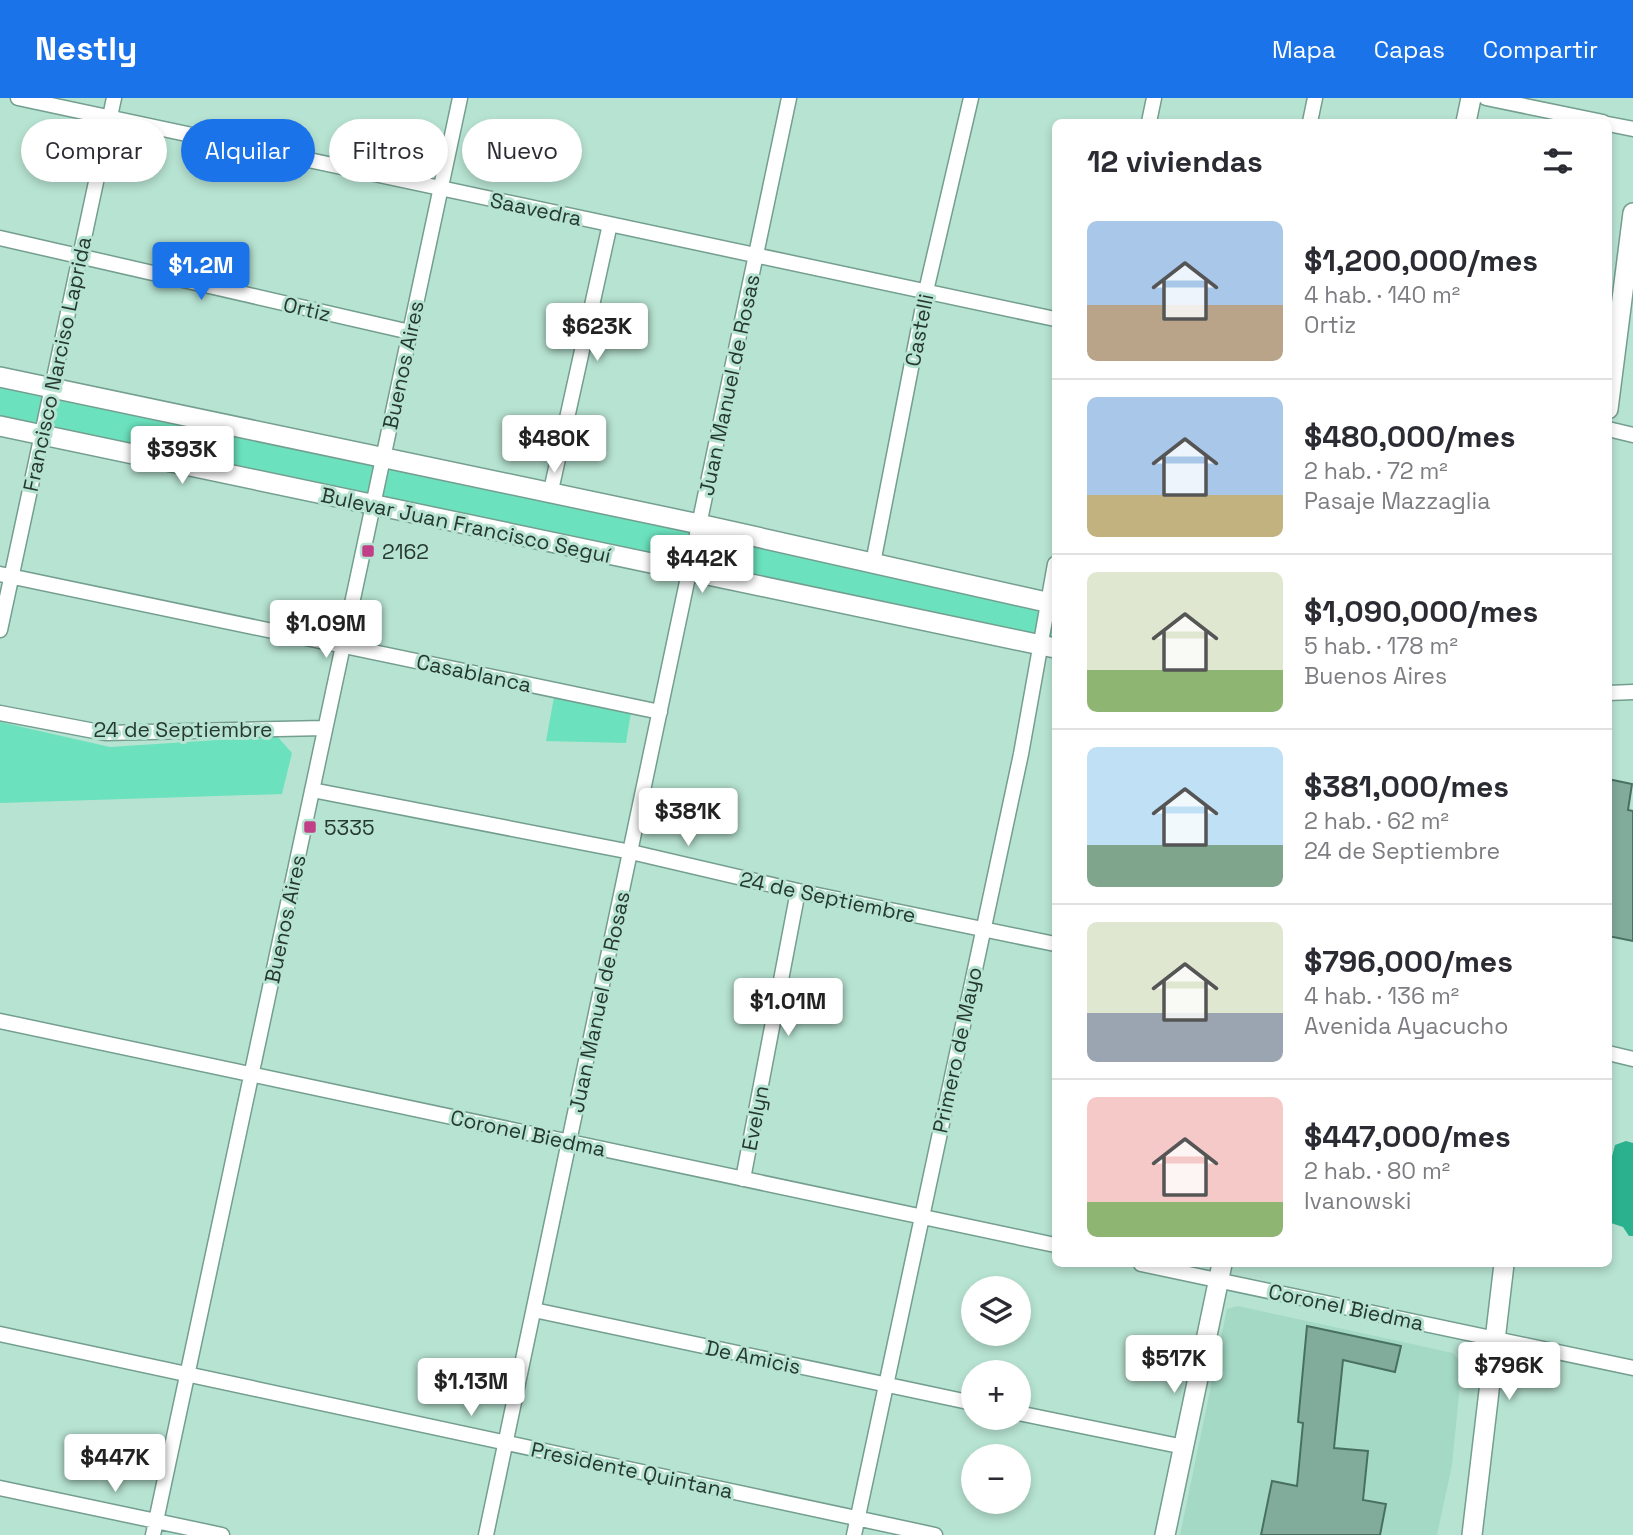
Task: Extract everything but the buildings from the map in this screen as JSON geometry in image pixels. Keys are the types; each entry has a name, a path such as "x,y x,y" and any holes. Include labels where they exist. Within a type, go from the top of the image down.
{"main road":[{"path":"1467,119 1471,98"},
{"path":"1612,378 1633,213"},
{"path":"0,377 550,495 699,524 1051,603"},
{"name":"Bulevar Juan Francisco Seguí","path":"0,426 1048,647"},
{"path":"1472,1535 1504,1267"},
{"path":"1165,1535 1221,1272"}],"street":[{"name":"Saavedra","path":"18,98 109,119"},
{"name":"Francisco Narciso Laprida","path":"109,119 114,98"},
{"name":"Buenos Aires","path":"155,1528 460,98"},
{"name":"Juan Manuel de Rosas","path":"486,1535 789,98"},
{"name":"Castelli","path":"873,563 926,291 971,98"},
{"path":"1150,119 1154,98"},
{"path":"1311,119 1315,98"},
{"path":"1486,98 1587,119"},
{"path":"1612,124 1633,129"},
{"name":"Saavedra","path":"167,131 1052,317"},
{"name":"Francisco Narciso Laprida","path":"0,630 6,575 53,388 96,182"},
{"path":"550,495 610,225"},
{"name":"Ortiz","path":"0,238 410,332"},
{"path":"1612,430 1633,435"},
{"name":"Casablanca","path":"6,575 660,712"},
{"name":"Primero de Mayo","path":"853,1535 983,930 1048,647 1051,603"},
{"path":"1612,693 1633,692"},
{"name":"24 de Septiembre","path":"0,713 106,733 326,728"},
{"name":"24 de Septiembre","path":"312,790 631,852 798,891 1052,943"},
{"name":"Evelyn","path":"743,1179 798,891"},
{"name":"Coronel Biedma","path":"0,1021 1052,1244"},
{"path":"1612,1054 1633,1059"},
{"name":"Coronel Biedma","path":"1171,1267 1221,1272 1495,1339 1633,1368"},
{"name":"De Amicis","path":"534,1310 961,1401"},
{"name":"Presidente Quintana","path":"0,1334 935,1535"},
{"path":"1031,1416 1184,1447"},
{"path":"0,1488 155,1528 222,1535"}],"shaded area":[{"path":"1238,1306 1453,1353 1462,1365 1452,1465 1437,1535 1180,1535 1227,1309"}],"green space":[{"path":"0,377 1052,602 1052,647 0,426"},
{"path":"554,697 631,712 626,743 546,741"},
{"path":"0,722 110,747 277,736 292,753 282,794 0,803"},
{"path":"1626,1141 1633,1143 1633,1236 1629,1236 1623,1227 1612,1223 1612,1157 1615,1145"}],"place":[{"name":"2162","path":"368,551"},
{"name":"5335","path":"310,827"}]}
